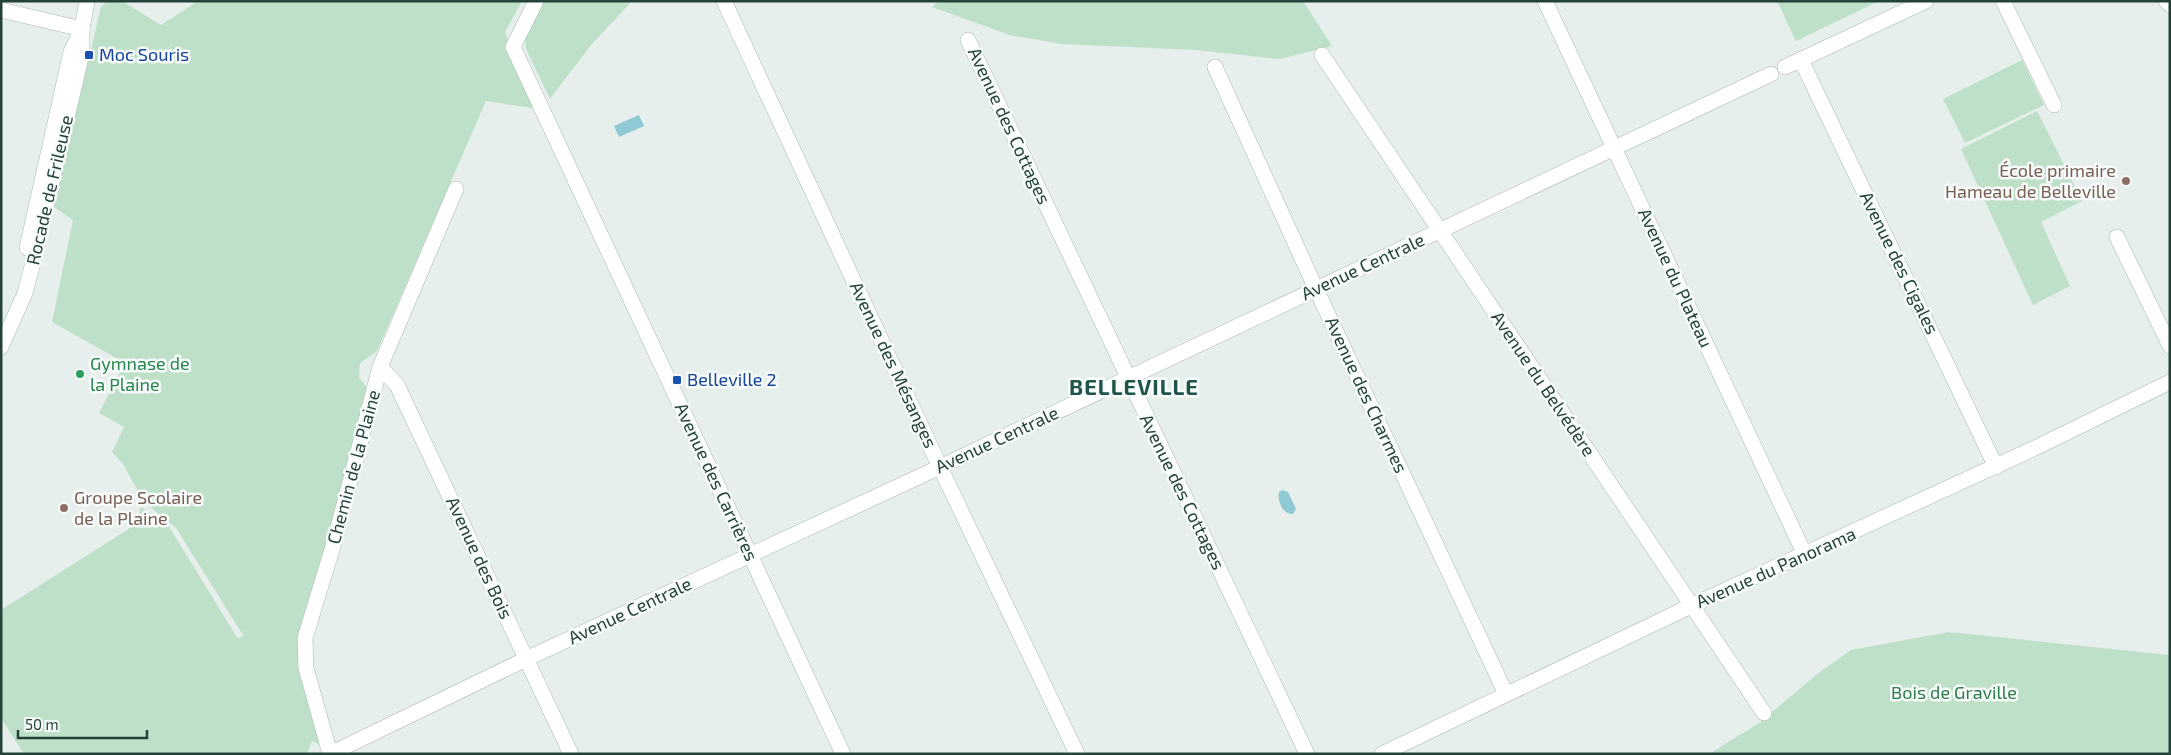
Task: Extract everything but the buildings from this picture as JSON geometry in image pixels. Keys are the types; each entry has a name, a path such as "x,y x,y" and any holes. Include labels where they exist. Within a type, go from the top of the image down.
{"street":[{"name":"Rocade de Frileuse","path":"1,347 25,293 33,264 82,53 82,29 87,1"},
{"name":"Avenue des Carrières","path":"536,1 513,47 843,754"},
{"name":"Avenue des Mésanges","path":"724,1 940,467 1078,754"},
{"name":"Avenue du Plateau","path":"1545,1 1805,555"},
{"path":"1785,67 1926,1"},
{"path":"2004,1 2054,105"},
{"path":"2166,1 2170,5"},
{"path":"1,10 82,29"},
{"name":"Rocade de Frileuse","path":"1,325 20,272 71,52 82,29"},
{"name":"Avenue des Cottages","path":"968,40 1307,754"},
{"name":"Avenue du Belvédère","path":"1322,55 1764,713"},
{"name":"Avenue des Cigales","path":"1801,60 1996,467"},
{"name":"Avenue des Charmes","path":"1216,67 1316,289 1506,694"},
{"name":"Avenue Centrale","path":"330,754 526,659 940,467 1771,74"},
{"name":"Chemin de la Plaine","path":"330,754 306,668 305,638 334,543 380,367 456,189"},
{"path":"2117,237 2170,346"},
{"name":"Avenue des Bois","path":"380,367 397,385 571,754"},
{"name":"Avenue du Panorama","path":"1389,752 1506,694 1996,467 2170,382"}],"green space":[{"path":"107,1 122,1 161,25 198,1 522,1 505,32 538,109 486,101 377,351 360,363 359,377 368,389 300,643 325,747 312,741 307,754 24,754 1,718 1,610 127,530 136,520 141,507 168,525 238,639 243,635 176,528 144,502 123,464 112,452 124,427 99,413 125,363 52,322 73,220 54,207 101,7"},
{"path":"544,1 632,1 591,45 550,99 526,49 525,36"},
{"path":"938,1 1303,1 1332,46 1280,59 1197,50 1061,44 1010,35 932,7"},
{"path":"1777,1 1879,1 1796,41"},
{"path":"2022,60 2044,105 1965,143 1943,99"},
{"path":"2037,111 2082,201 2041,222 2070,286 2033,305 1961,149"},
{"name":"Bois de Graville","path":"1949,632 2170,655 2170,754 1709,754 1759,723 1821,671 1851,650"}],"water":[{"path":"639,115 644,126 619,137 614,126"},
{"path":"1282,490 1288,492 1296,509 1293,514 1286,512 1280,503 1279,492"}],"place":[{"name":"Moc Souris","path":"89,55"},
{"name":"École primaire Hameau de Belleville","path":"2126,181"},
{"name":"Gymnase de la Plaine","path":"80,374"},
{"name":"Belleville 2","path":"677,380"},
{"name":"Groupe Scolaire de la Plaine","path":"64,508"}],"district":[{"name":"BELLEVILLE","path":"1134,387"}]}
